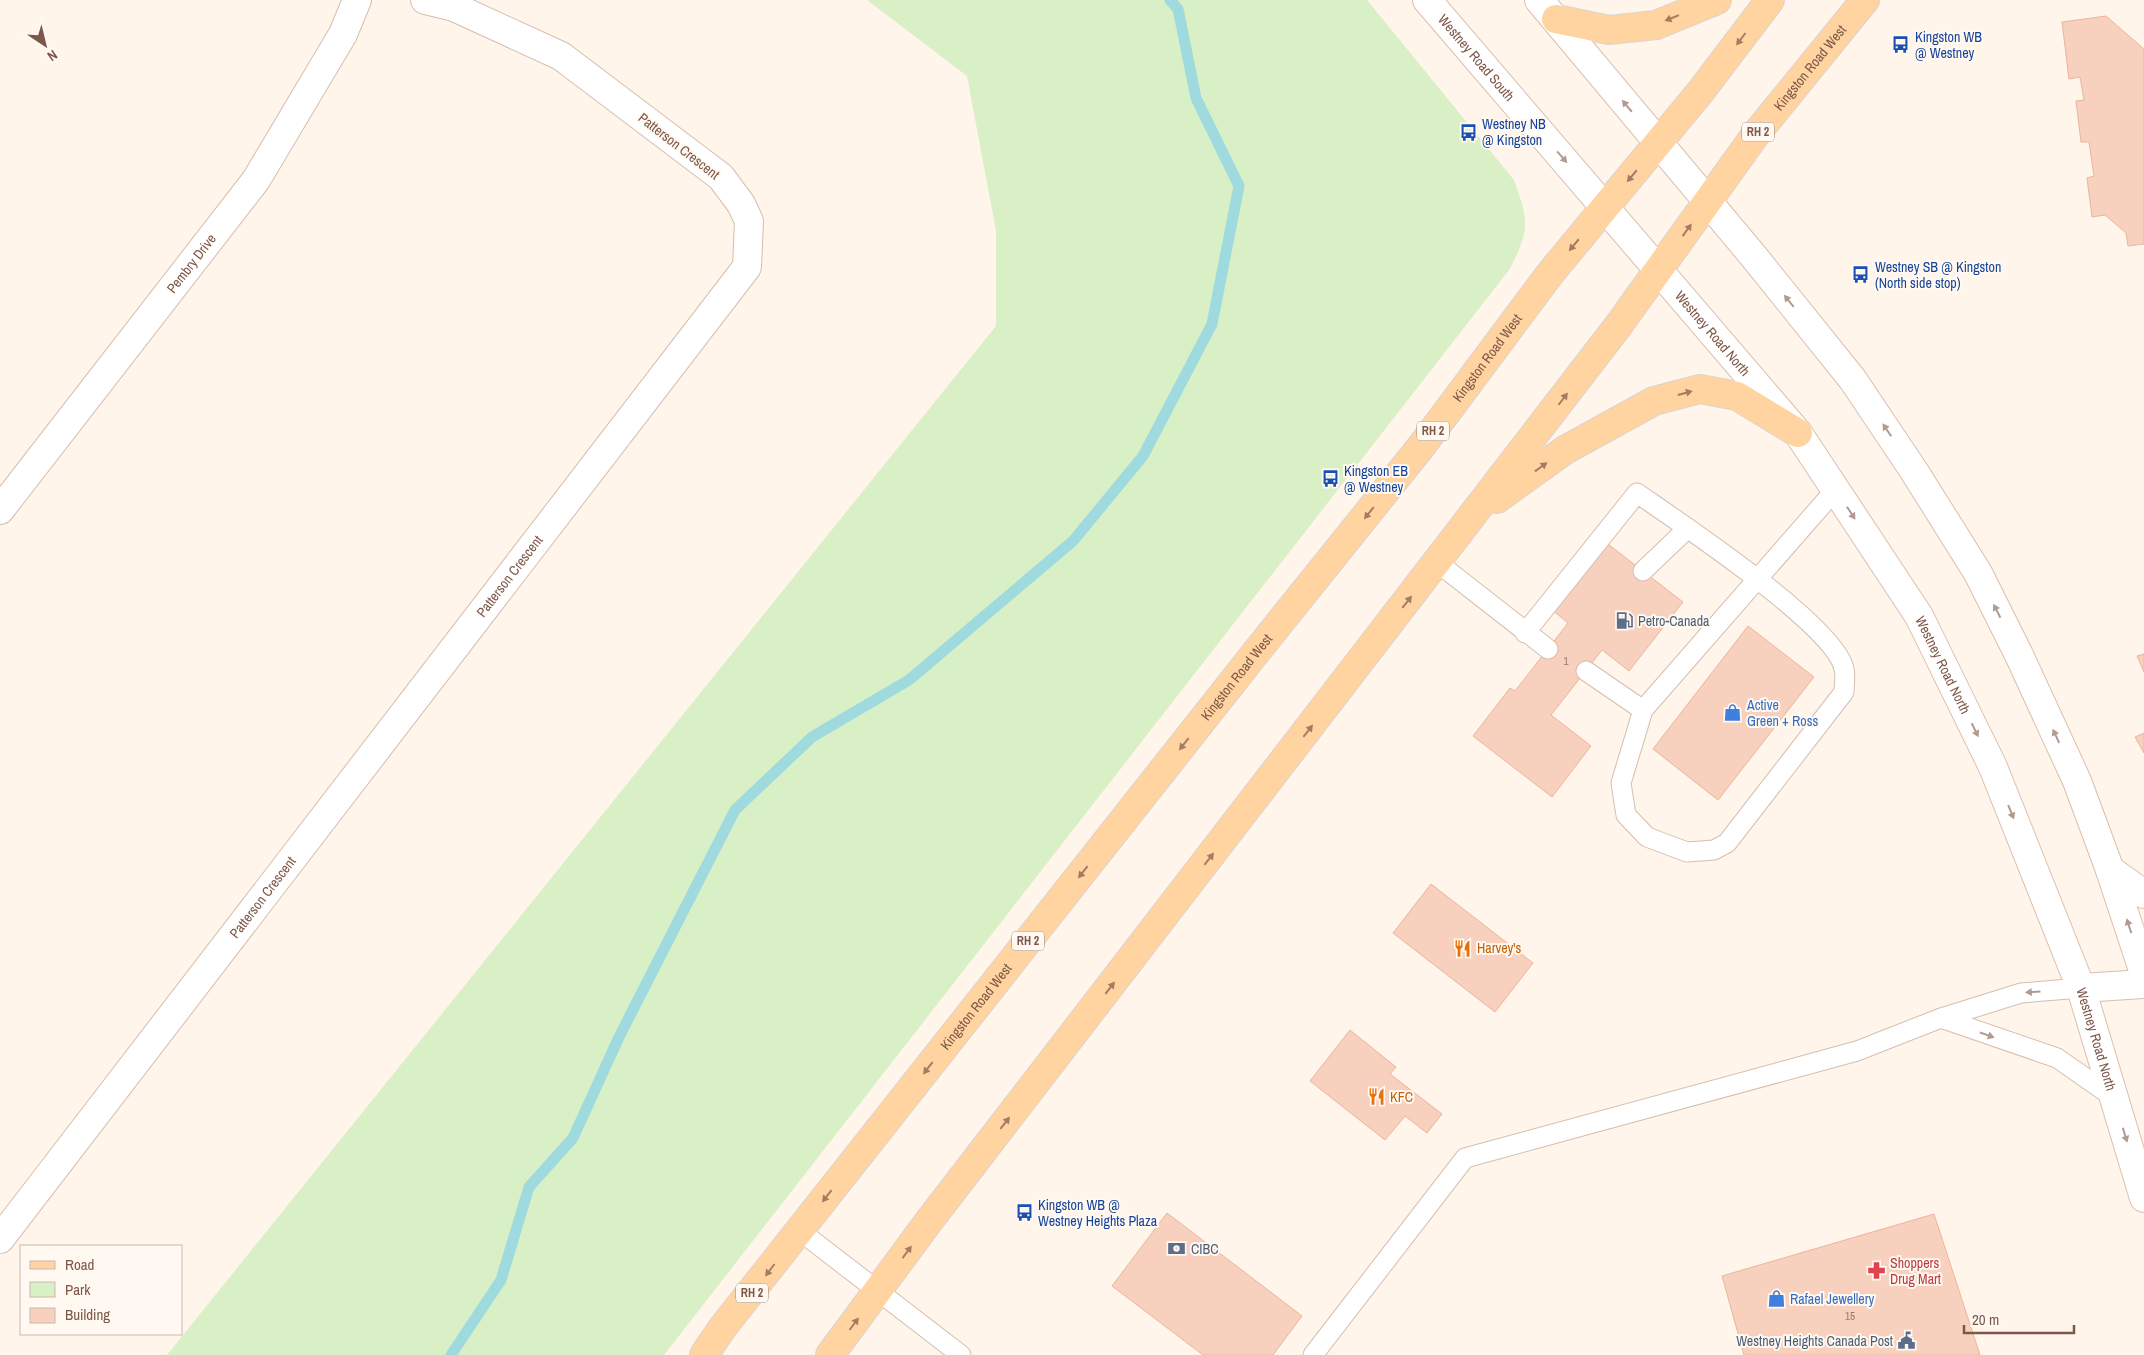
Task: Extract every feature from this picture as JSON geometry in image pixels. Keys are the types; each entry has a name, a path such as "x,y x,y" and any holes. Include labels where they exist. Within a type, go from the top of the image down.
{"main road":[{"name":"Pembry Drive","path":"0,510 256,180 343,34 357,0"},
{"name":"Patterson Crescent","path":"0,1239 747,267 749,221 741,204 721,177 561,56 454,7 425,0"},
{"name":"Westney Road South","path":"1428,0 1605,207"},
{"path":"1547,10 1609,30 1656,25 1717,0"},
{"name":"Kingston Road West","path":"704,1355 1257,651 1420,448 1549,275 1658,144 1770,0"},
{"name":"Kingston Road West","path":"830,1355 929,1221 1474,516 1618,326 1756,134 1865,0"},
{"path":"1547,10 1853,380 1978,572 2019,655 2077,781 2110,870 2144,973"},
{"name":"Westney Road North","path":"1605,207 1798,434 1918,616 1993,767 2081,988 2144,1198"},
{"path":"1474,516 1565,450 1654,401 1692,391 1700,389 1736,396 1798,434"},
{"path":"2110,870 2144,894"},
{"path":"2081,988 2144,984"}],"lane":[{"path":"1525,633 1637,492 1758,578 1831,644 1844,668 1844,692 1727,843 1714,850 1687,852 1647,837 1626,815 1621,783 1643,710 1758,578 1836,489"},
{"path":"1643,571 1688,528"},
{"path":"1438,563 1512,620 1525,633 1548,649"},
{"path":"1586,672 1643,710"},
{"path":"1313,1355 1466,1158 1857,1050 1942,1018 2021,993 2081,988"},
{"path":"1942,1018 2057,1058 2113,1097"},
{"path":"800,1231 961,1355"}],"green space":[{"path":"867,0 1367,0 1514,180 1525,216 1524,235 1521,245 1509,270 664,1355 167,1355 996,326 996,231 967,76"}],"building":[{"path":"2106,16 2144,49 2144,244 2128,246 2126,233 2105,215 2092,217 2087,178 2094,176 2089,142 2081,142 2076,101 2084,100 2080,77 2069,79 2062,22"},
{"path":"1604,541 1683,602 1629,671 1602,650 1551,715 1591,746 1552,797 1473,736 1510,688 1515,691 1568,623 1551,609"},
{"name":"Active Green + Ross","path":"1748,626 1814,677 1718,800 1653,749"},
{"path":"2144,654 2144,672 2137,656"},
{"path":"2144,733 2144,753 2135,737"},
{"name":"Harvey's","path":"1431,884 1533,963 1495,1012 1393,933"},
{"name":"KFC","path":"1350,1030 1396,1067 1390,1074 1442,1114 1427,1133 1405,1116 1385,1140 1310,1081"},
{"name":"CIBC","path":"1167,1213 1302,1316 1273,1355 1203,1355 1112,1286"},
{"path":"1934,1214 1980,1355 1744,1355 1722,1276"}],"waterway":[{"path":"451,1355 501,1280 529,1187 573,1138 619,1037 735,810 812,737 909,680 1073,541 1143,456 1212,324 1239,186 1196,98 1178,9 1170,0"}],"place":[{"name":"Kingston WB @ Westney","path":"1901,45"},
{"name":"Westney NB @ Kingston","path":"1468,132"},
{"name":"Westney SB @ Kingston (North side stop)","path":"1861,275"},
{"name":"Kingston EB @ Westney","path":"1330,479"},
{"name":"Petro-Canada","path":"1624,621"},
{"name":"Active Green + Ross","path":"1733,713"},
{"name":"Harvey's","path":"1463,948"},
{"name":"KFC","path":"1376,1097"},
{"name":"Kingston WB @ Westney Heights Plaza","path":"1024,1213"},
{"name":"CIBC","path":"1177,1249"},
{"name":"Shoppers Drug Mart","path":"1876,1271"},
{"name":"Rafael Jewellery","path":"1776,1299"},
{"name":"Westney Heights Canada Post","path":"1907,1341"}]}
